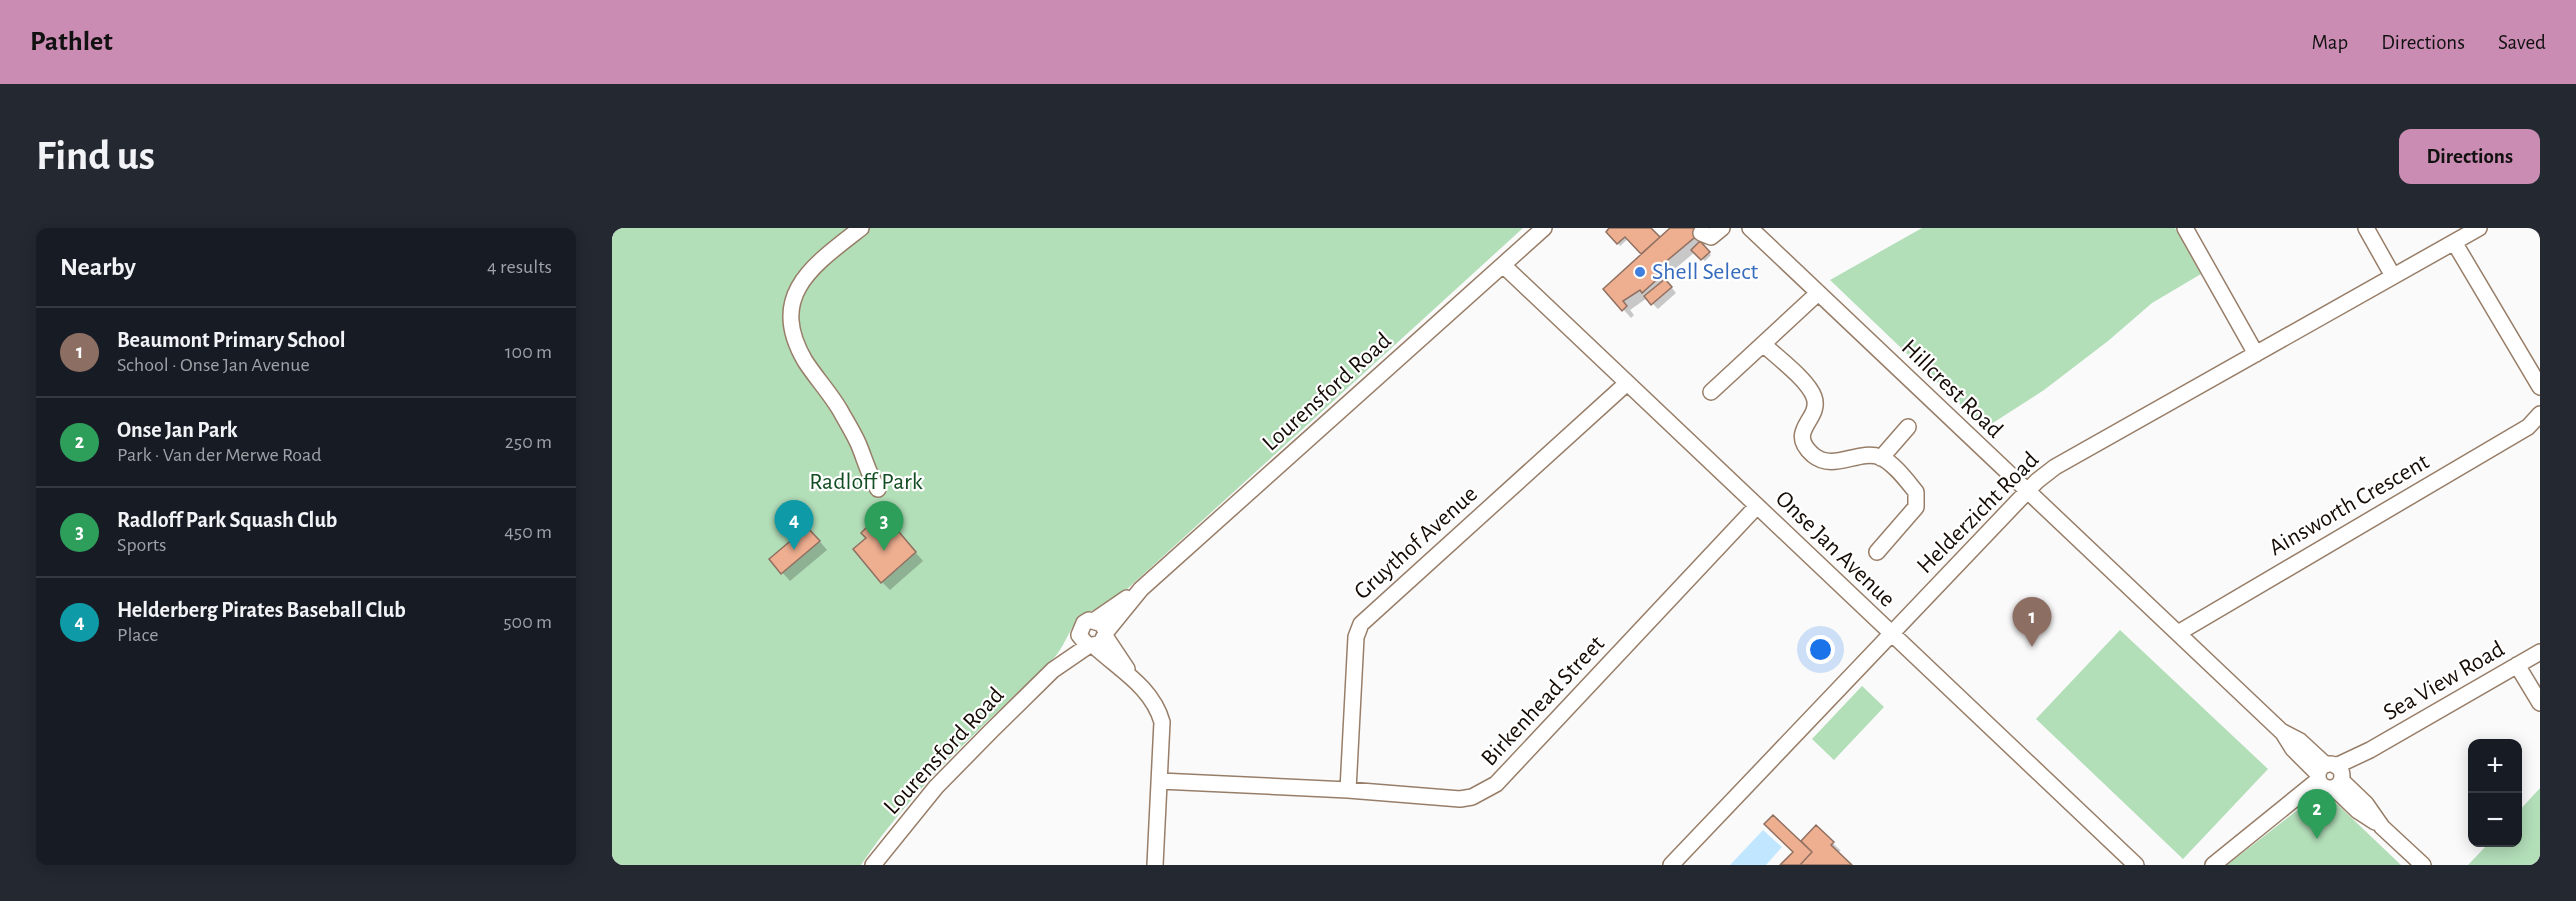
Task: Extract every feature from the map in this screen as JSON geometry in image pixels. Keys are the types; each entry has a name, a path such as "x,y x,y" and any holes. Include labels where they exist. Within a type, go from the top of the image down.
{"street":[{"path":"861,228 802,280 793,293 789,311 791,329 801,352 839,408 859,444 869,476 878,489"},
{"name":"Lourensford Road","path":"873,865 936,788 1053,670 1095,636 1141,589 1544,228"},
{"path":"1701,233 1711,237 1722,228"},
{"name":"Hillcrest Road","path":"1750,228 2281,731 2293,749 2366,804 2382,826 2423,865"},
{"path":"2185,228 2256,354"},
{"path":"2366,228 2393,276"},
{"name":"Helderzicht Road","path":"1671,865 2026,490 2055,467 2479,228"},
{"path":"2454,242 2540,387"},
{"name":"Onse Jan Avenue","path":"1503,265 2136,865"},
{"path":"1711,392 1818,293"},
{"path":"1763,345 1806,384 1814,398 1812,412 1802,432 1804,444 1813,454 1827,462 1872,456 1881,458 1910,484 1917,500 1910,517 1877,552"},
{"name":"Gruythof Avenue","path":"1348,790 1356,637 1361,624 1627,383"},
{"name":"Ainsworth Crescent","path":"2178,633 2519,432 2540,414"},
{"path":"1881,458 1908,427"},
{"name":"Birkenhead Street","path":"1160,781 1348,790 1460,799 1472,797 1496,784 1757,506"},
{"path":"1095,636 1155,703 1162,722 1155,865"},
{"name":"Sea View Road","path":"2213,865 2283,811 2370,750 2540,652"},
{"path":"2517,665 2540,703"}],"green space":[{"name":"Radloff Park","path":"612,228 1523,228 1114,601 1081,617 1053,659 927,782 881,836 861,865 612,865"},
{"path":"1922,228 2175,228 2201,274 2152,303 2108,341 2044,390 1985,428 1830,280"},
{"path":"2120,630 2268,769 2183,859 2036,719"},
{"path":"1862,686 1884,707 1834,760 1812,739"},
{"path":"2540,788 2540,865 2468,865 2485,847 2522,847 2522,808"},
{"path":"2322,800 2337,804 2401,865 2227,865 2299,809 2302,812"}],"water":[{"path":"1763,830 1782,847 1766,865 1730,865"}],"building":[{"path":"1609,228 1651,228 1660,237 1641,254 1625,237 1617,244 1606,232"},
{"name":"Shell Select","path":"1670,228 1706,228 1657,269 1662,275 1642,293 1640,290 1623,301 1627,306 1622,311 1603,289"},
{"path":"1700,241 1710,252 1701,260 1691,250"},
{"path":"1665,279 1672,287 1651,305 1644,296"},
{"path":"888,519 916,552 881,583 853,549 866,538 861,533 868,526 873,532"},
{"path":"807,527 820,541 781,574 769,559"},
{"path":"1773,815 1812,852 1800,865 1780,865 1793,852 1764,824"},
{"path":"1816,825 1834,842 1831,845 1852,865 1800,865 1812,852 1801,841"}],"place":[{"name":"Shell Select","path":"1640,272"},
{"name":"Helderberg Pirates Baseball Club","path":"794,550"},
{"name":"Radloff Park Squash Club","path":"884,551"},
{"name":"Beaumont Primary School","path":"2032,647"},
{"name":"Onse Jan Park","path":"2317,839"}]}
